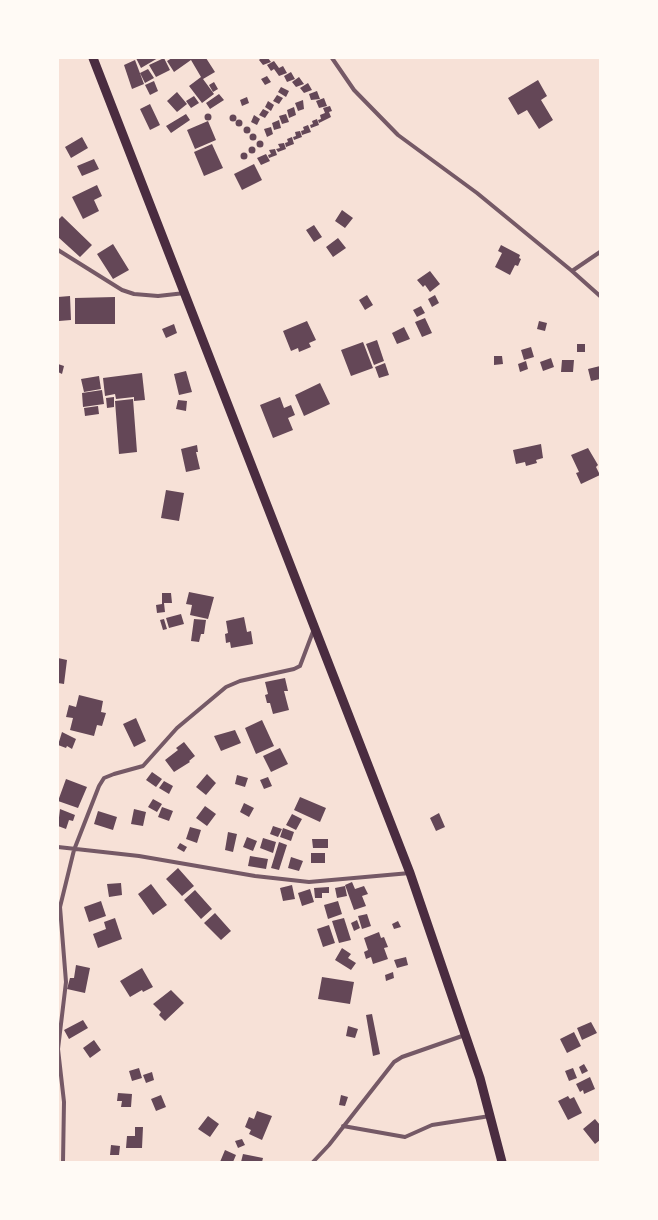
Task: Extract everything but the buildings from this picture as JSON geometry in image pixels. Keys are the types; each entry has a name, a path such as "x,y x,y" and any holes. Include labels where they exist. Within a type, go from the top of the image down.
{"highway":[{"path":"93,58 186,293 410,873 466,1035 491,1116 502,1162"}],"street":[{"path":"332,58 354,90 398,135 477,193 600,296"},
{"path":"58,250 122,290 134,294 158,296 186,293"},
{"path":"572,271 600,252"},
{"path":"63,1162 65,1109 58,1049 66,982 60,906 74,850 99,786 104,778 143,766 177,728 226,687 240,681 300,666 315,626"},
{"path":"58,847 74,850 139,856 255,876 309,882 410,873"},
{"path":"313,1162 329,1145 394,1062 402,1057 466,1035"},
{"path":"344,1126 405,1137 432,1125 491,1116"}]}
